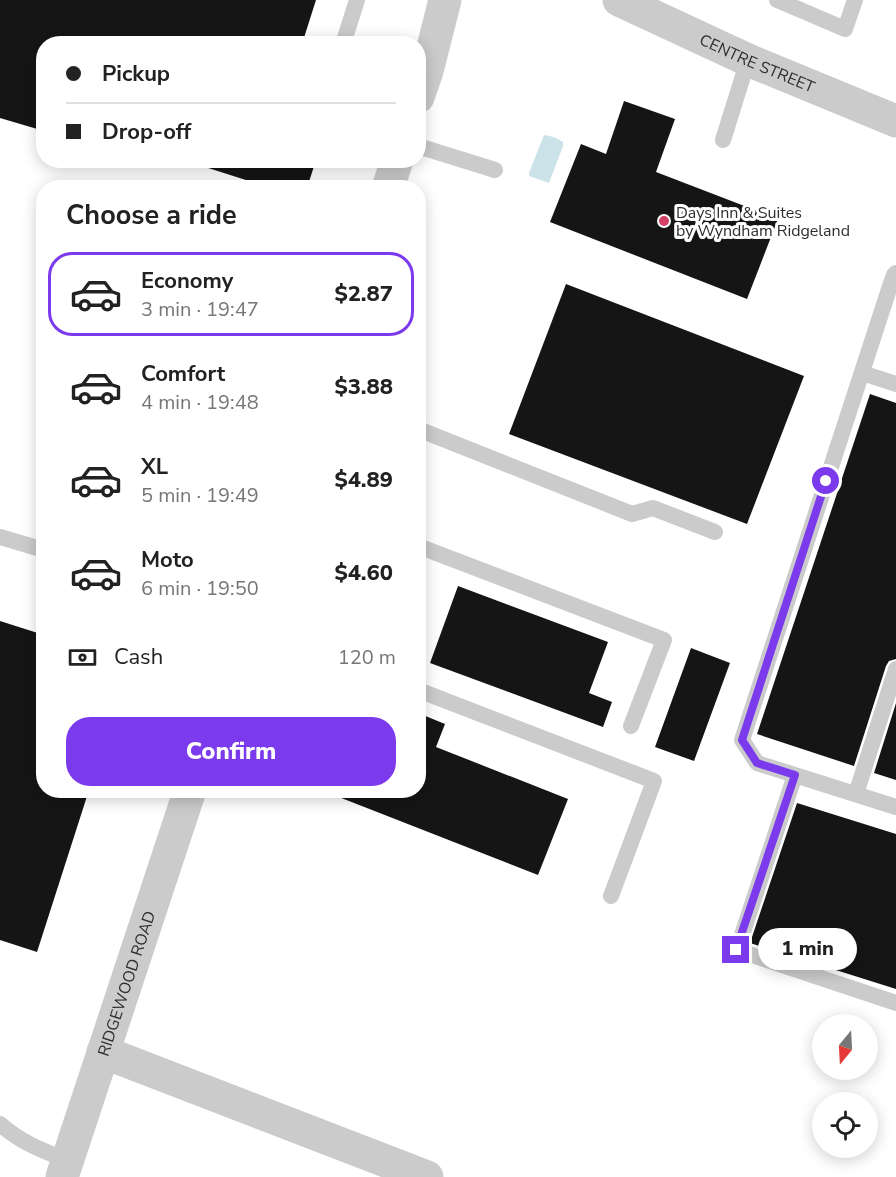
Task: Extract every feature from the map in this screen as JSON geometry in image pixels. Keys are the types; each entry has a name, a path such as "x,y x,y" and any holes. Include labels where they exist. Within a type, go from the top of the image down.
{"street":[{"path":"426,63 445,0"},
{"name":"CENTRE STREET","path":"619,0 748,60 896,121"},
{"name":"RIDGEWOOD ROAD","path":"64,1168 187,798"},
{"path":"104,1052 427,1177"}],"lane":[{"path":"346,36 357,0"},
{"path":"777,0 845,29 855,0"},
{"path":"723,140 748,60"},
{"path":"426,148 495,170"},
{"path":"896,273 742,740 757,763 896,807"},
{"path":"862,373 896,384"},
{"path":"426,432 632,514 653,508 716,532"},
{"path":"0,537 36,548"},
{"path":"426,549 664,640 631,726"},
{"path":"856,794 896,669"},
{"path":"426,693 654,781 611,896"},
{"path":"795,775 736,950 896,1003"},
{"path":"0,1124 12,1135 40,1150 64,1168"}],"water":[{"path":"544,135 563,142 549,183 529,176"}],"building":[{"path":"0,0 316,0 305,36 36,36 36,129 0,118"},
{"name":"Days Inn & Suites by Wyndham Ridgeland","path":"624,101 675,119 656,172 778,219 747,299 550,222 581,144 606,154"},
{"path":"208,168 313,168 310,180 246,180"},
{"path":"566,284 804,376 747,524 509,434"},
{"path":"870,394 896,403 896,659 889,661 886,666 854,766 757,734"},
{"path":"458,586 608,642 589,693 612,702 603,727 430,663"},
{"path":"0,621 36,632 36,798 86,798 37,952 0,940"},
{"path":"691,648 730,663 694,761 655,747"},
{"path":"896,703 896,780 874,773"},
{"path":"426,716 445,724 436,747 568,799 538,875 341,798 426,798"},
{"path":"797,803 896,834 896,989 750,943"}],"place":[{"name":"Days Inn & Suites by Wyndham Ridgeland","path":"664,221"}],"route":[{"path":"736,950 795,775 757,763 742,740 826,481"}]}
